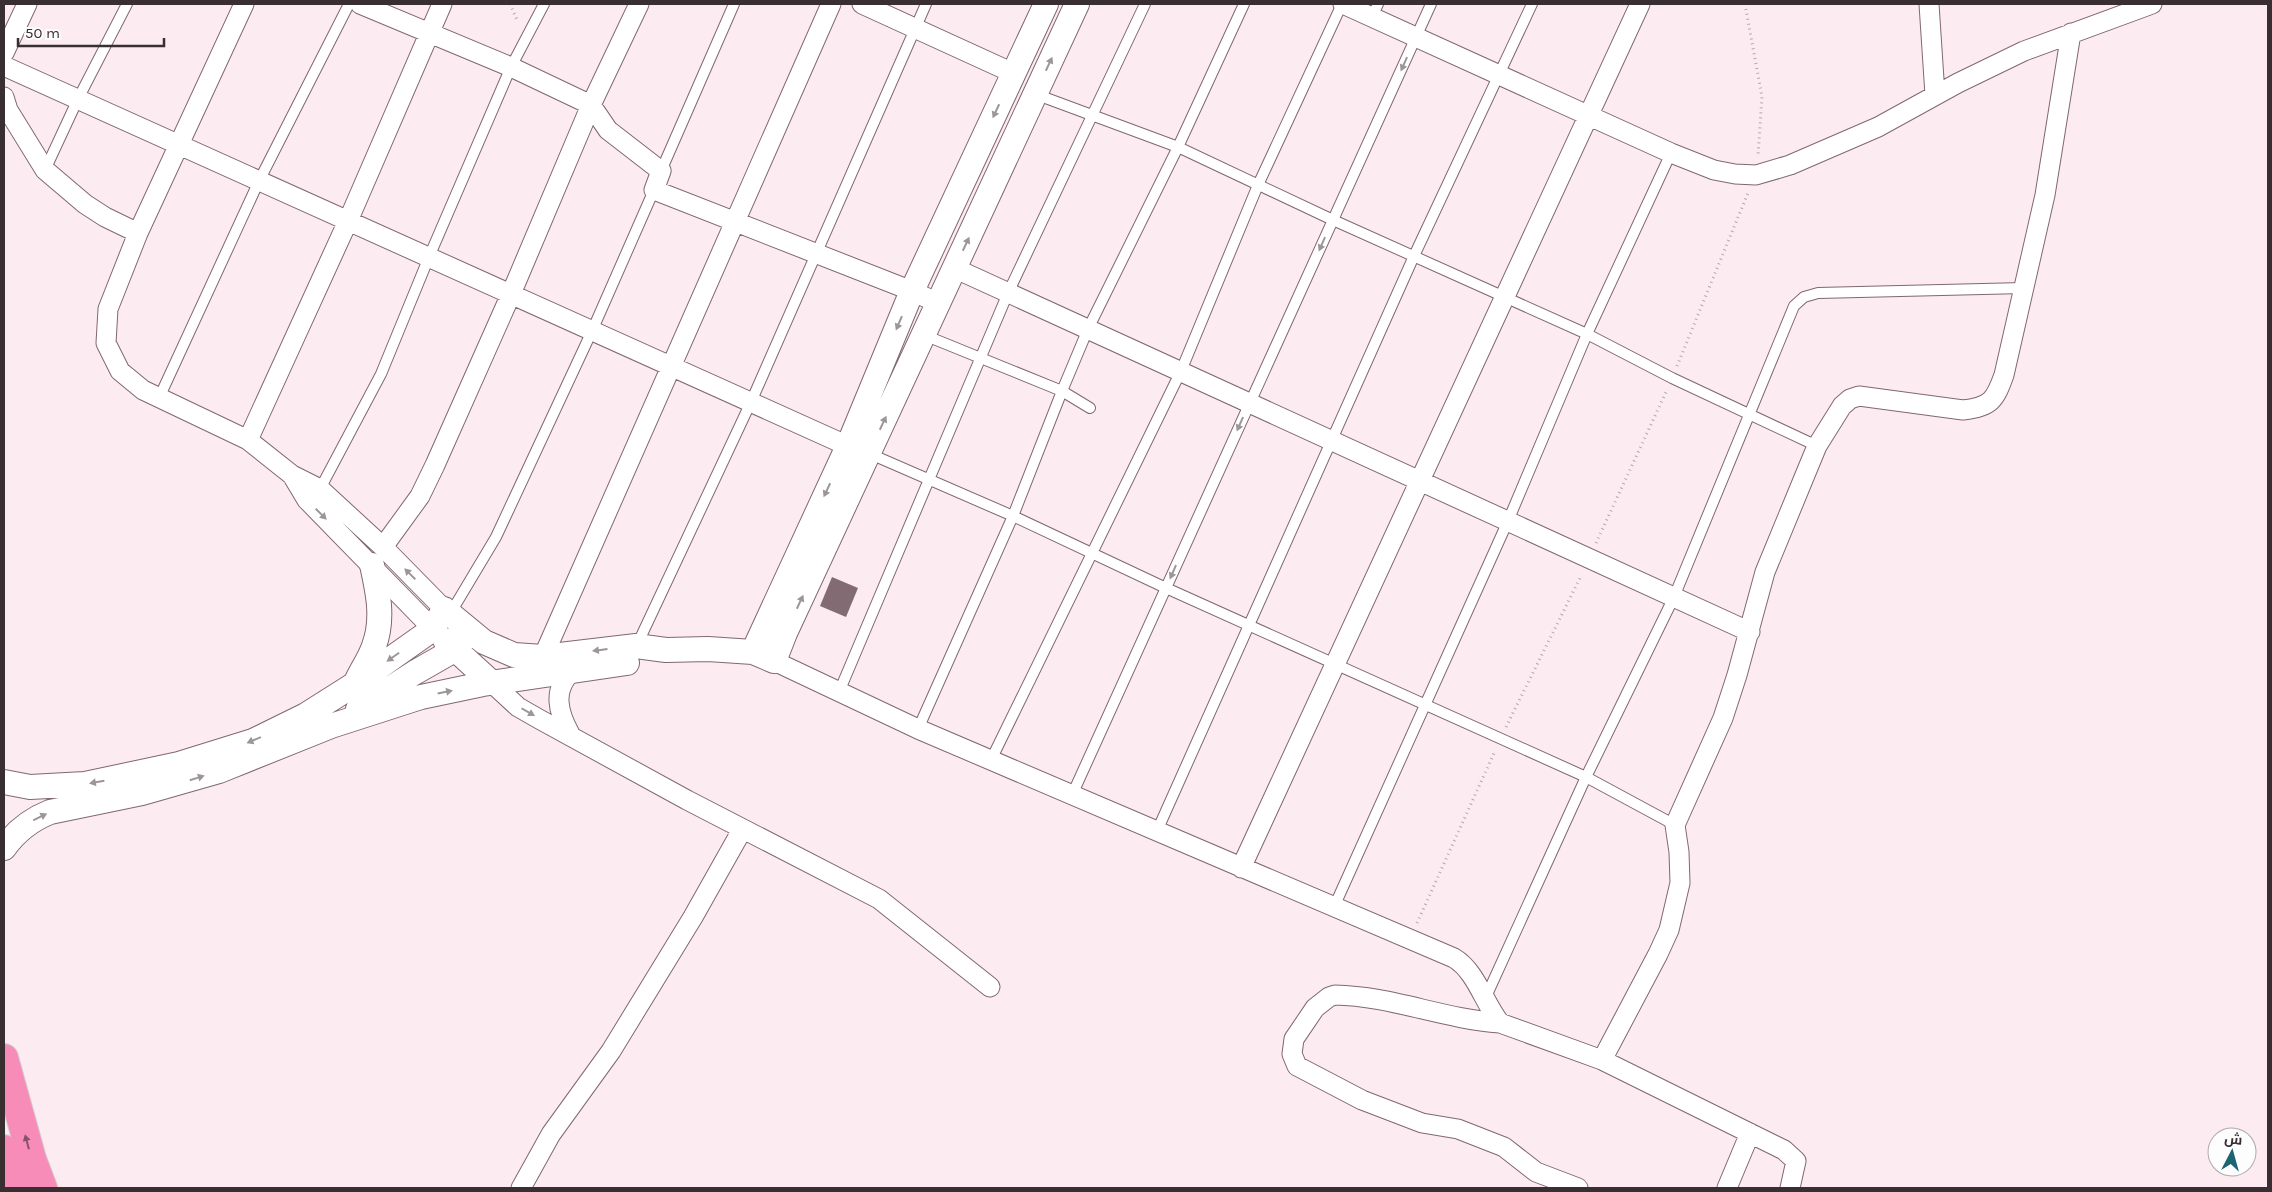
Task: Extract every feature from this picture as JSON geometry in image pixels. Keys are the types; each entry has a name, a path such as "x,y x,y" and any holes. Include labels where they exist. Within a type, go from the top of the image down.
{"highway":[{"path":"4,1058 32,1160 43,1188"},
{"path":"6,1156 17,1188"}],"street":[{"path":"4,53 27,4"},
{"path":"244,4 138,233 108,309 106,343 120,371 142,390 248,440 292,475 320,489 377,556 378,629 374,647 355,684"},
{"path":"360,4 511,67 592,105 608,130 661,171 654,190 912,291 938,303"},
{"path":"248,440 348,221 428,32 442,4"},
{"path":"377,556 406,518 424,488 511,294 592,105 639,4"},
{"path":"542,657 831,4"},
{"path":"862,4 1013,73"},
{"path":"774,661 858,450 912,291 1046,4"},
{"path":"753,652 858,450 924,335 1076,4"},
{"path":"1342,4 1375,11 1416,38 1671,153 1725,173 1756,175 1790,165 1878,127 1935,95 2024,50 2152,4"},
{"path":"1241,868 1640,4"},
{"path":"1929,4 1935,95"},
{"path":"1602,1060 1654,962 1668,930 1680,883 1680,852 1675,825 1723,718 1750,632 1758,592 1817,446 1842,406 1850,399 1859,396 1963,410 1979,408 1992,402 2004,375 2045,195 2071,33"},
{"path":"4,66 858,450"},
{"path":"4,97 8,110 45,170 85,204 105,217 138,233"},
{"path":"954,268 1750,632"},
{"path":"292,475 307,500 377,556 442,617 463,640 492,683 518,707 742,830 769,841 879,899 990,987"},
{"path":"4,782 30,787 76,785 140,774 180,764 253,741 306,715 355,684 442,617"},
{"path":"463,640 520,656 542,657 636,646 666,650 708,649 753,652 991,760 1462,962 1500,1023"},
{"path":"331,726 463,640"},
{"path":"4,848 18,831 38,817 50,812 142,793 194,779 252,759 331,726 422,697 492,683 635,662 666,650"},
{"path":"570,734 562,714 559,694 561,683 572,671"},
{"path":"521,1188 551,1134 622,1034 693,917 742,830"},
{"path":"1578,1188 1536,1172 1504,1147 1458,1129 1422,1123 1362,1100 1297,1066 1292,1054 1294,1039 1314,1008 1335,995 1376,999 1445,1016 1472,1021 1500,1023 1602,1060 1784,1150 1796,1162 1790,1188"},
{"path":"1728,1188 1750,1133"}],"lane":[{"path":"45,170 78,99 127,4"},
{"path":"159,398 259,181 349,4"},
{"path":"320,489 381,374 511,67 544,4"},
{"path":"661,171 734,4"},
{"path":"636,646 751,402 926,4"},
{"path":"839,692 1008,293 1145,4"},
{"path":"918,728 1013,516 1088,329 1178,147 1244,4"},
{"path":"991,760 1180,372 1258,185 1342,4"},
{"path":"1072,795 1431,4"},
{"path":"1157,831 1414,256 1532,4"},
{"path":"1035,94 1178,147 1333,220 1588,334 1672,378 1817,446"},
{"path":"1334,907 1508,521 1588,334 1671,153"},
{"path":"442,617 496,537 592,331 654,190"},
{"path":"1484,1000 1586,777 1674,597 1794,306 1804,297 1827,293 2024,288"},
{"path":"924,335 1062,391 1090,408"},
{"path":"858,450 1013,516 1335,665 1586,777 1675,825"}],"path":[{"path":"1410,939 1501,739 1589,558 1672,378 1756,175 1762,97 1745,4"}],"building":[{"path":"832,577 858,588 846,617 820,606"}]}
